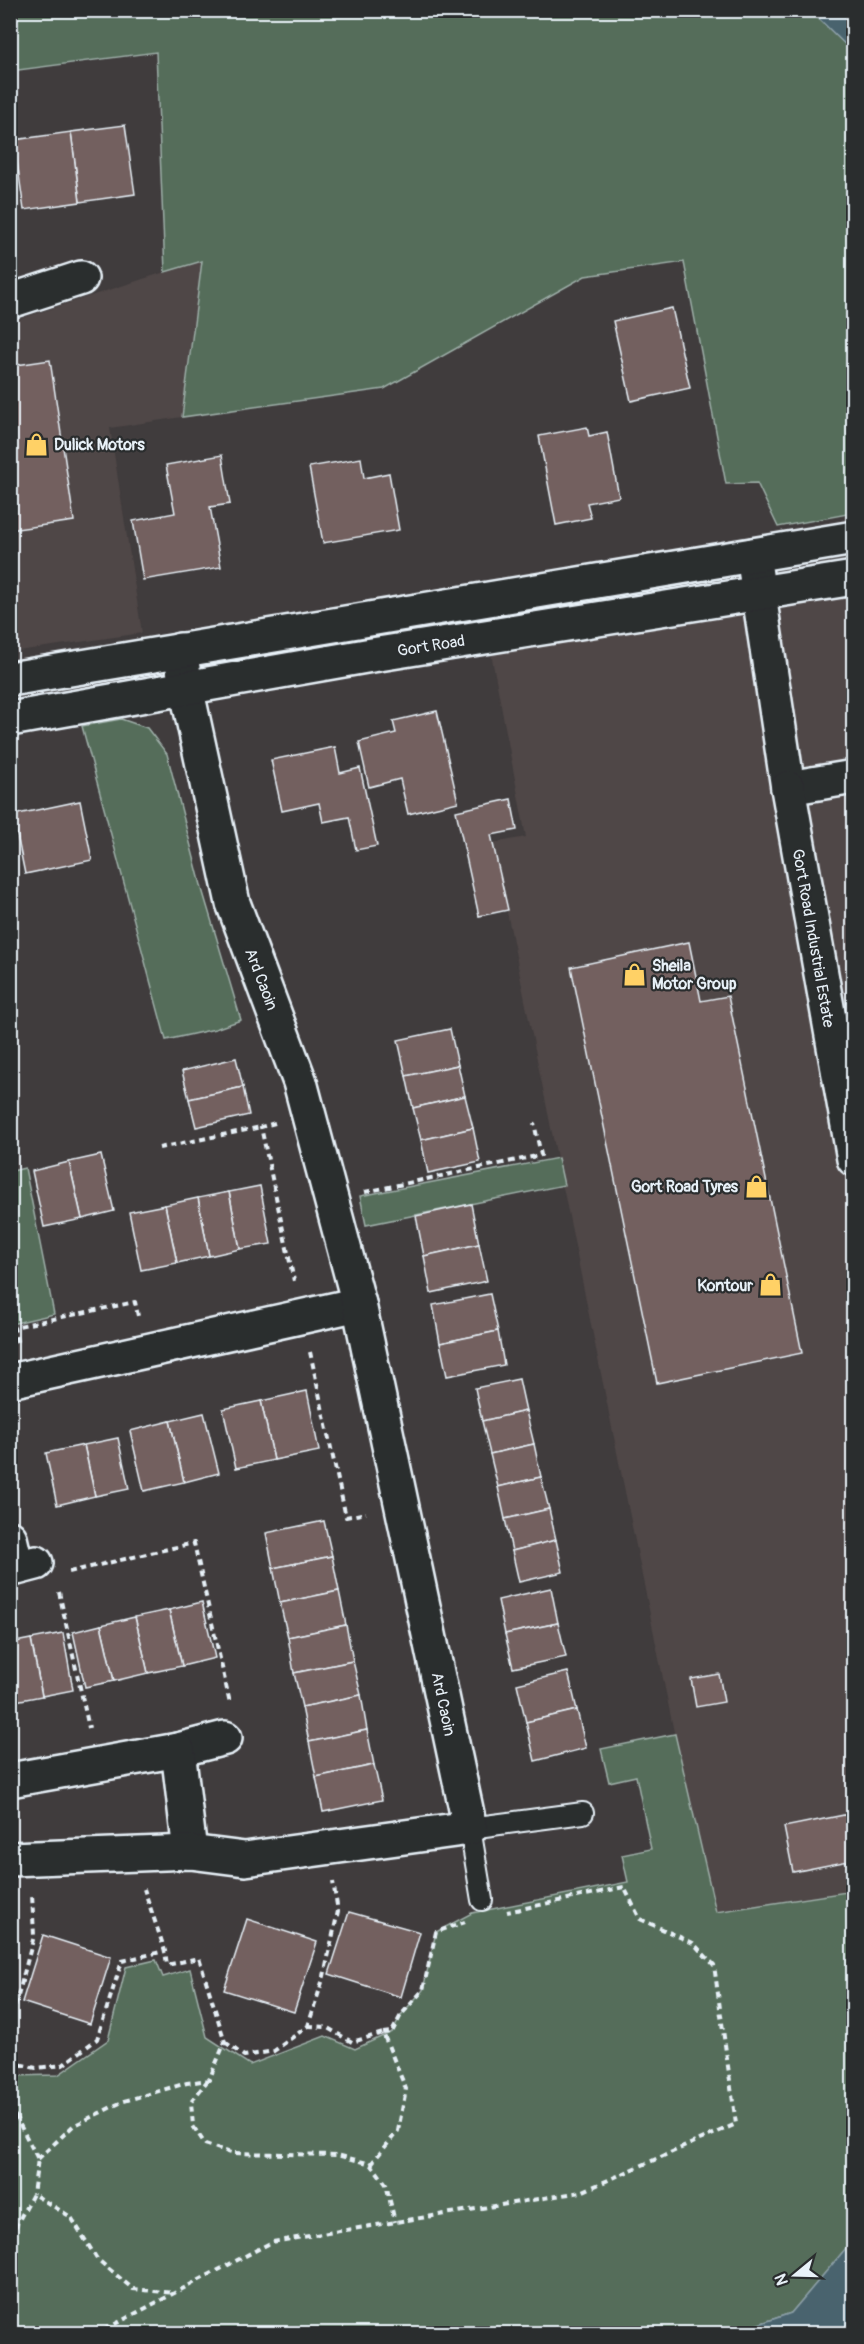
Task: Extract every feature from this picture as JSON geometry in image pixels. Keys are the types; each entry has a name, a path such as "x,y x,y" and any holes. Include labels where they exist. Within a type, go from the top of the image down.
{"street":[{"path":"10,301 81,278"},
{"path":"10,679 854,538"},
{"name":"Gort Road Industrial Estate","path":"753,555 788,788 854,1159"},
{"name":"Gort Road","path":"10,719 378,654 854,578"},
{"name":"Ard Caoin","path":"180,650 233,903 300,1082 359,1304 470,1828"},
{"path":"788,788 854,777"},
{"path":"17,1379 359,1304"},
{"path":"10,1538 17,1568 46,1569"},
{"path":"10,1780 178,1750 225,1738"},
{"path":"178,1750 190,1852"},
{"path":"10,1859 190,1852 245,1859 470,1828"}],"lane":[{"path":"473,1906 470,1828 583,1813"}],"path":[{"path":"159,1148 261,1127 308,1113"},
{"path":"331,1200 541,1155 534,1123"},
{"path":"261,1127 346,1518 402,1504"},
{"path":"17,1379 14,1327 135,1302 139,1324"},
{"path":"97,1763 46,1569 194,1543 233,1716 225,1738"},
{"path":"143,1886 165,1951 167,1965 199,1958 225,2042 244,2056 274,2051 308,2026 324,1976 338,1911 332,1872"},
{"path":"10,2026 34,1936 31,1883"},
{"path":"96,2334 272,2242 581,2192 736,2124 714,1965 693,1944 640,1919 624,1887 501,1914"},
{"path":"308,2026 326,2027 352,2042 392,2032 402,2015 423,1990 436,1932 467,1921 473,1906"},
{"path":"467,1921 473,1906"},
{"path":"10,2062 36,2068 63,2065 97,2039 122,1961 165,1951"},
{"path":"371,2164 398,2131 406,2089 383,2033"},
{"path":"225,2042 209,2079 191,2102 193,2126 205,2144 231,2153 337,2156 371,2164 386,2184 394,2222"},
{"path":"38,2159 73,2126 124,2101 209,2079"},
{"path":"10,2106 38,2159 33,2194 10,2237"},
{"path":"33,2194 72,2217 97,2259 133,2289 174,2293"}],"shaded area":[{"path":"202,260 182,417 110,428 142,633 11,652 10,322"},
{"path":"853,594 853,1893 712,1919 493,843 526,837 491,653"}],"green space":[{"path":"10,11 811,11 853,52 853,513 778,527 757,483 726,484 684,262 585,276 384,389 182,417 202,261 165,272 156,52 11,71"},
{"path":"121,719 147,728 167,754 202,889 241,1020 215,1029 166,1040 82,726"},
{"path":"11,1158 12,1171 25,1168 54,1314 11,1324"},
{"path":"558,1158 564,1185 366,1225 360,1196"},
{"path":"675,1734 716,1912 853,1891 853,2240 791,2313 733,2333 11,2333 10,2076 58,2075 108,2040 126,1967 156,1960 163,1977 190,1969 207,2037 250,2065 325,2036 355,2049 392,2032 401,2015 423,1990 436,1932 472,1913 628,1882 622,1855 651,1849 636,1776 609,1782 601,1749"}],"water":[{"path":"811,11 853,11 853,52"},
{"path":"853,2240 853,2333 733,2333 791,2313"}],"building":[{"path":"125,125 135,194 80,202 71,132"},
{"path":"71,132 80,202 24,210 14,140"},
{"path":"672,308 690,388 631,401 613,321"},
{"name":"Dulick Motors","path":"50,360 74,521 10,530 10,366"},
{"path":"587,427 589,436 607,432 619,497 587,503 591,518 556,525 539,436"},
{"path":"222,455 230,504 210,507 221,567 143,580 133,521 175,513 166,465"},
{"path":"361,458 364,478 389,473 399,530 323,543 309,467"},
{"path":"437,711 458,802 408,814 400,779 369,787 359,742 396,733 393,721"},
{"path":"335,747 340,773 360,768 377,846 356,850 349,817 323,822 319,803 282,811 271,760"},
{"path":"511,799 517,830 491,835 508,910 479,916 456,811"},
{"path":"80,801 92,860 25,874 13,815"},
{"path":"689,942 701,1001 728,996 802,1353 657,1383 571,967"},
{"path":"450,1029 458,1065 406,1076 398,1040"},
{"path":"236,1058 243,1087 189,1099 182,1071"},
{"path":"458,1065 465,1096 413,1108 406,1076"},
{"path":"243,1087 249,1115 196,1127 189,1099"},
{"path":"465,1096 473,1128 421,1140 413,1108"},
{"path":"473,1128 480,1162 428,1173 421,1140"},
{"path":"101,1155 114,1211 82,1219 69,1162"},
{"path":"69,1162 82,1219 44,1227 32,1171"},
{"path":"260,1186 271,1244 240,1249 229,1192"},
{"path":"229,1192 240,1249 209,1256 198,1198"},
{"path":"198,1198 209,1256 177,1263 165,1205"},
{"path":"471,1204 479,1244 424,1256 416,1216"},
{"path":"165,1205 177,1263 141,1270 129,1212"},
{"path":"479,1244 487,1281 431,1293 424,1256"},
{"path":"490,1294 498,1331 440,1343 433,1305"},
{"path":"498,1331 504,1365 447,1376 440,1343"},
{"path":"519,1379 526,1411 482,1421 475,1388"},
{"path":"307,1391 319,1451 274,1460 261,1401"},
{"path":"261,1401 274,1460 236,1468 223,1409"},
{"path":"526,1411 534,1444 490,1454 482,1421"},
{"path":"204,1413 219,1473 184,1482 170,1421"},
{"path":"170,1421 184,1482 144,1491 130,1431"},
{"path":"118,1438 129,1489 95,1496 84,1445"},
{"path":"534,1444 541,1477 498,1487 490,1454"},
{"path":"84,1445 95,1496 57,1505 46,1453"},
{"path":"541,1477 549,1509 505,1519 498,1487"},
{"path":"549,1509 556,1540 512,1551 505,1519"},
{"path":"324,1521 332,1556 273,1568 266,1533"},
{"path":"556,1540 563,1572 519,1582 512,1551"},
{"path":"332,1556 339,1591 280,1603 273,1568"},
{"path":"551,1588 558,1623 505,1634 498,1600"},
{"path":"339,1591 346,1625 288,1637 280,1603"},
{"path":"202,1602 215,1658 182,1666 169,1610"},
{"path":"169,1610 182,1666 148,1673 135,1617"},
{"path":"135,1617 148,1673 114,1681 101,1625"},
{"path":"558,1623 566,1657 513,1668 505,1634"},
{"path":"101,1625 114,1681 85,1687 73,1632"},
{"path":"346,1625 353,1661 294,1673 288,1637"},
{"path":"63,1633 73,1690 42,1696 31,1639"},
{"path":"31,1639 42,1696 10,1702 10,1643"},
{"path":"353,1661 361,1695 302,1707 294,1673"},
{"path":"568,1672 577,1710 526,1722 517,1684"},
{"path":"719,1674 724,1702 696,1707 691,1679"},
{"path":"361,1695 367,1730 309,1742 302,1707"},
{"path":"577,1710 586,1748 535,1761 526,1722"},
{"path":"367,1730 374,1765 316,1777 309,1742"},
{"path":"374,1765 382,1800 323,1812 316,1777"},
{"path":"854,1813 854,1860 793,1872 784,1827"},
{"path":"349,1912 420,1932 401,1997 329,1974"},
{"path":"247,1919 317,1942 294,2012 224,1990"},
{"path":"43,1935 111,1957 90,2024 22,2002"}],"place":[{"name":"Dulick Motors","path":"36,444"},
{"name":"Sheila Motor Group","path":"634,974"},
{"name":"Gort Road Tyres","path":"756,1186"},
{"name":"Kontour","path":"771,1285"}]}
